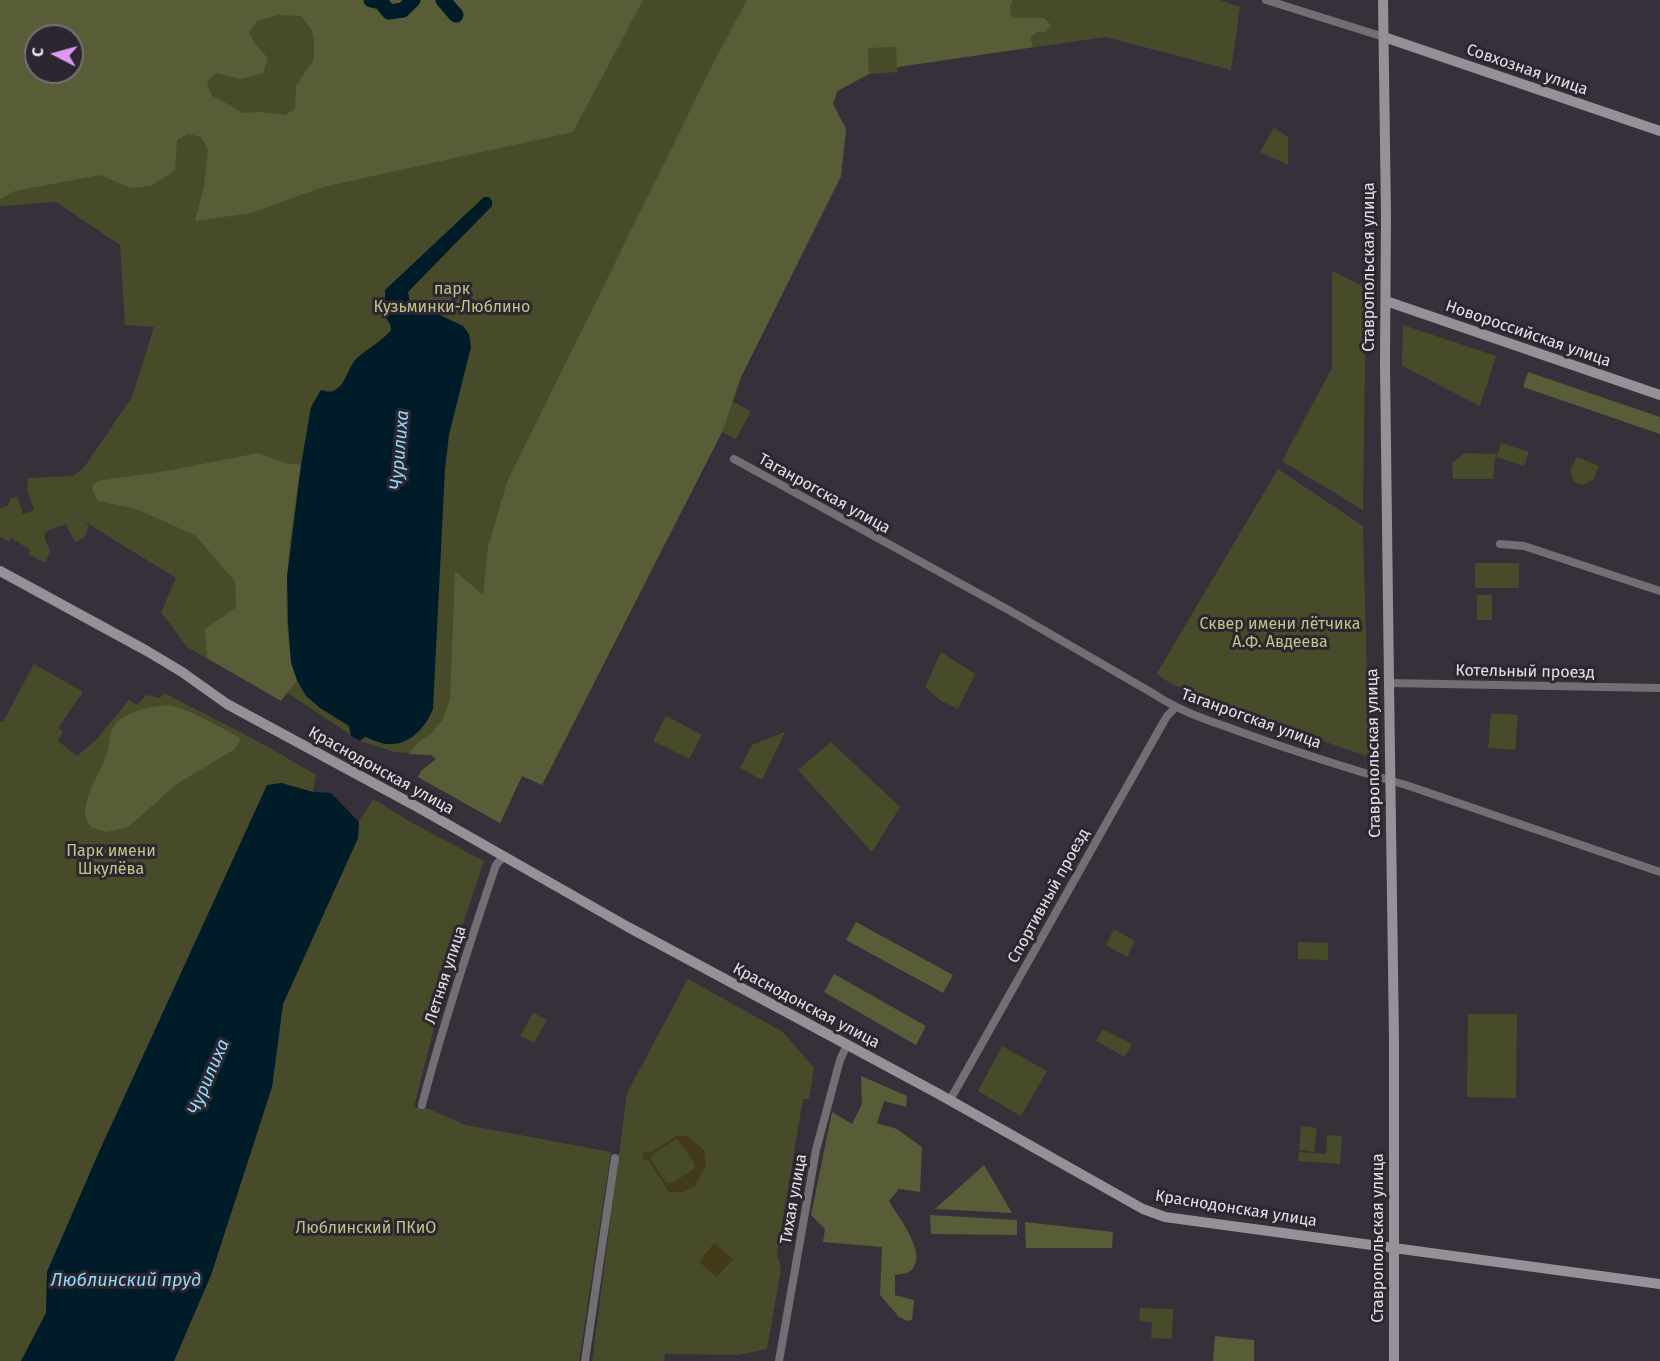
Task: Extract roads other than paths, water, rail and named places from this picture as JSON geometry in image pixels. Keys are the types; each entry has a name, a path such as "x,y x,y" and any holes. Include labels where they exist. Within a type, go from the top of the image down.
{"main road":[{"name":"Ставропольская улица","path":"1383,0 1394,1040 1394,1361"},
{"name":"Совхозная улица","path":"1384,37 1660,131"},
{"name":"Новороссийская улица","path":"1386,301 1660,395"},
{"name":"Краснодонская улица","path":"0,571 147,651 182,672 227,704 412,804 628,927 950,1100 1154,1214 1660,1284"}],"street":[{"path":"1266,0 1384,37"},
{"name":"Таганрогская улица","path":"734,459 1024,619 1145,688 1175,708 1372,777 1390,781 1660,872"},
{"path":"1500,544 1524,546 1660,591"},
{"name":"Котельный проезд","path":"1389,683 1660,688"},
{"name":"Спортивный проезд","path":"950,1100 1167,716 1175,708"},
{"name":"Летняя улица","path":"422,1105 438,1043 496,865 504,856"},
{"name":"Тихая улица","path":"779,1361 816,1150 840,1060 847,1045"},
{"path":"585,1361 615,1158"}],"water":[{"path":"484,197 489,197 492,206 408,292 410,303 463,326 469,334 471,347 449,435 445,469 433,709 422,727 406,741 389,744 365,737 360,741 351,736 349,726 320,708 306,696 291,663 287,577 311,407 321,390 328,392 339,387 357,358 391,330 381,310 385,290"},
{"name":"Люблинский пруд","path":"281,783 313,792 331,793 359,822 358,838 283,1004 272,1087 211,1275 174,1361 21,1361 46,1313 47,1272 99,1152 267,785"}],"waterway":[{"name":"Чурилиха","path":"371,0 381,2 389,12 403,10 413,0"},
{"name":"Чурилиха","path":"443,0 456,15"}],"park label":[{"name":"парк Кузьминки-Люблино","path":"452,299"},
{"name":"Сквер имени лётчика А.Ф. Авдеева","path":"1280,634"},
{"name":"Парк имени Шкулёва","path":"111,861"},
{"name":"Люблинский ПКиО","path":"366,1229"}]}
